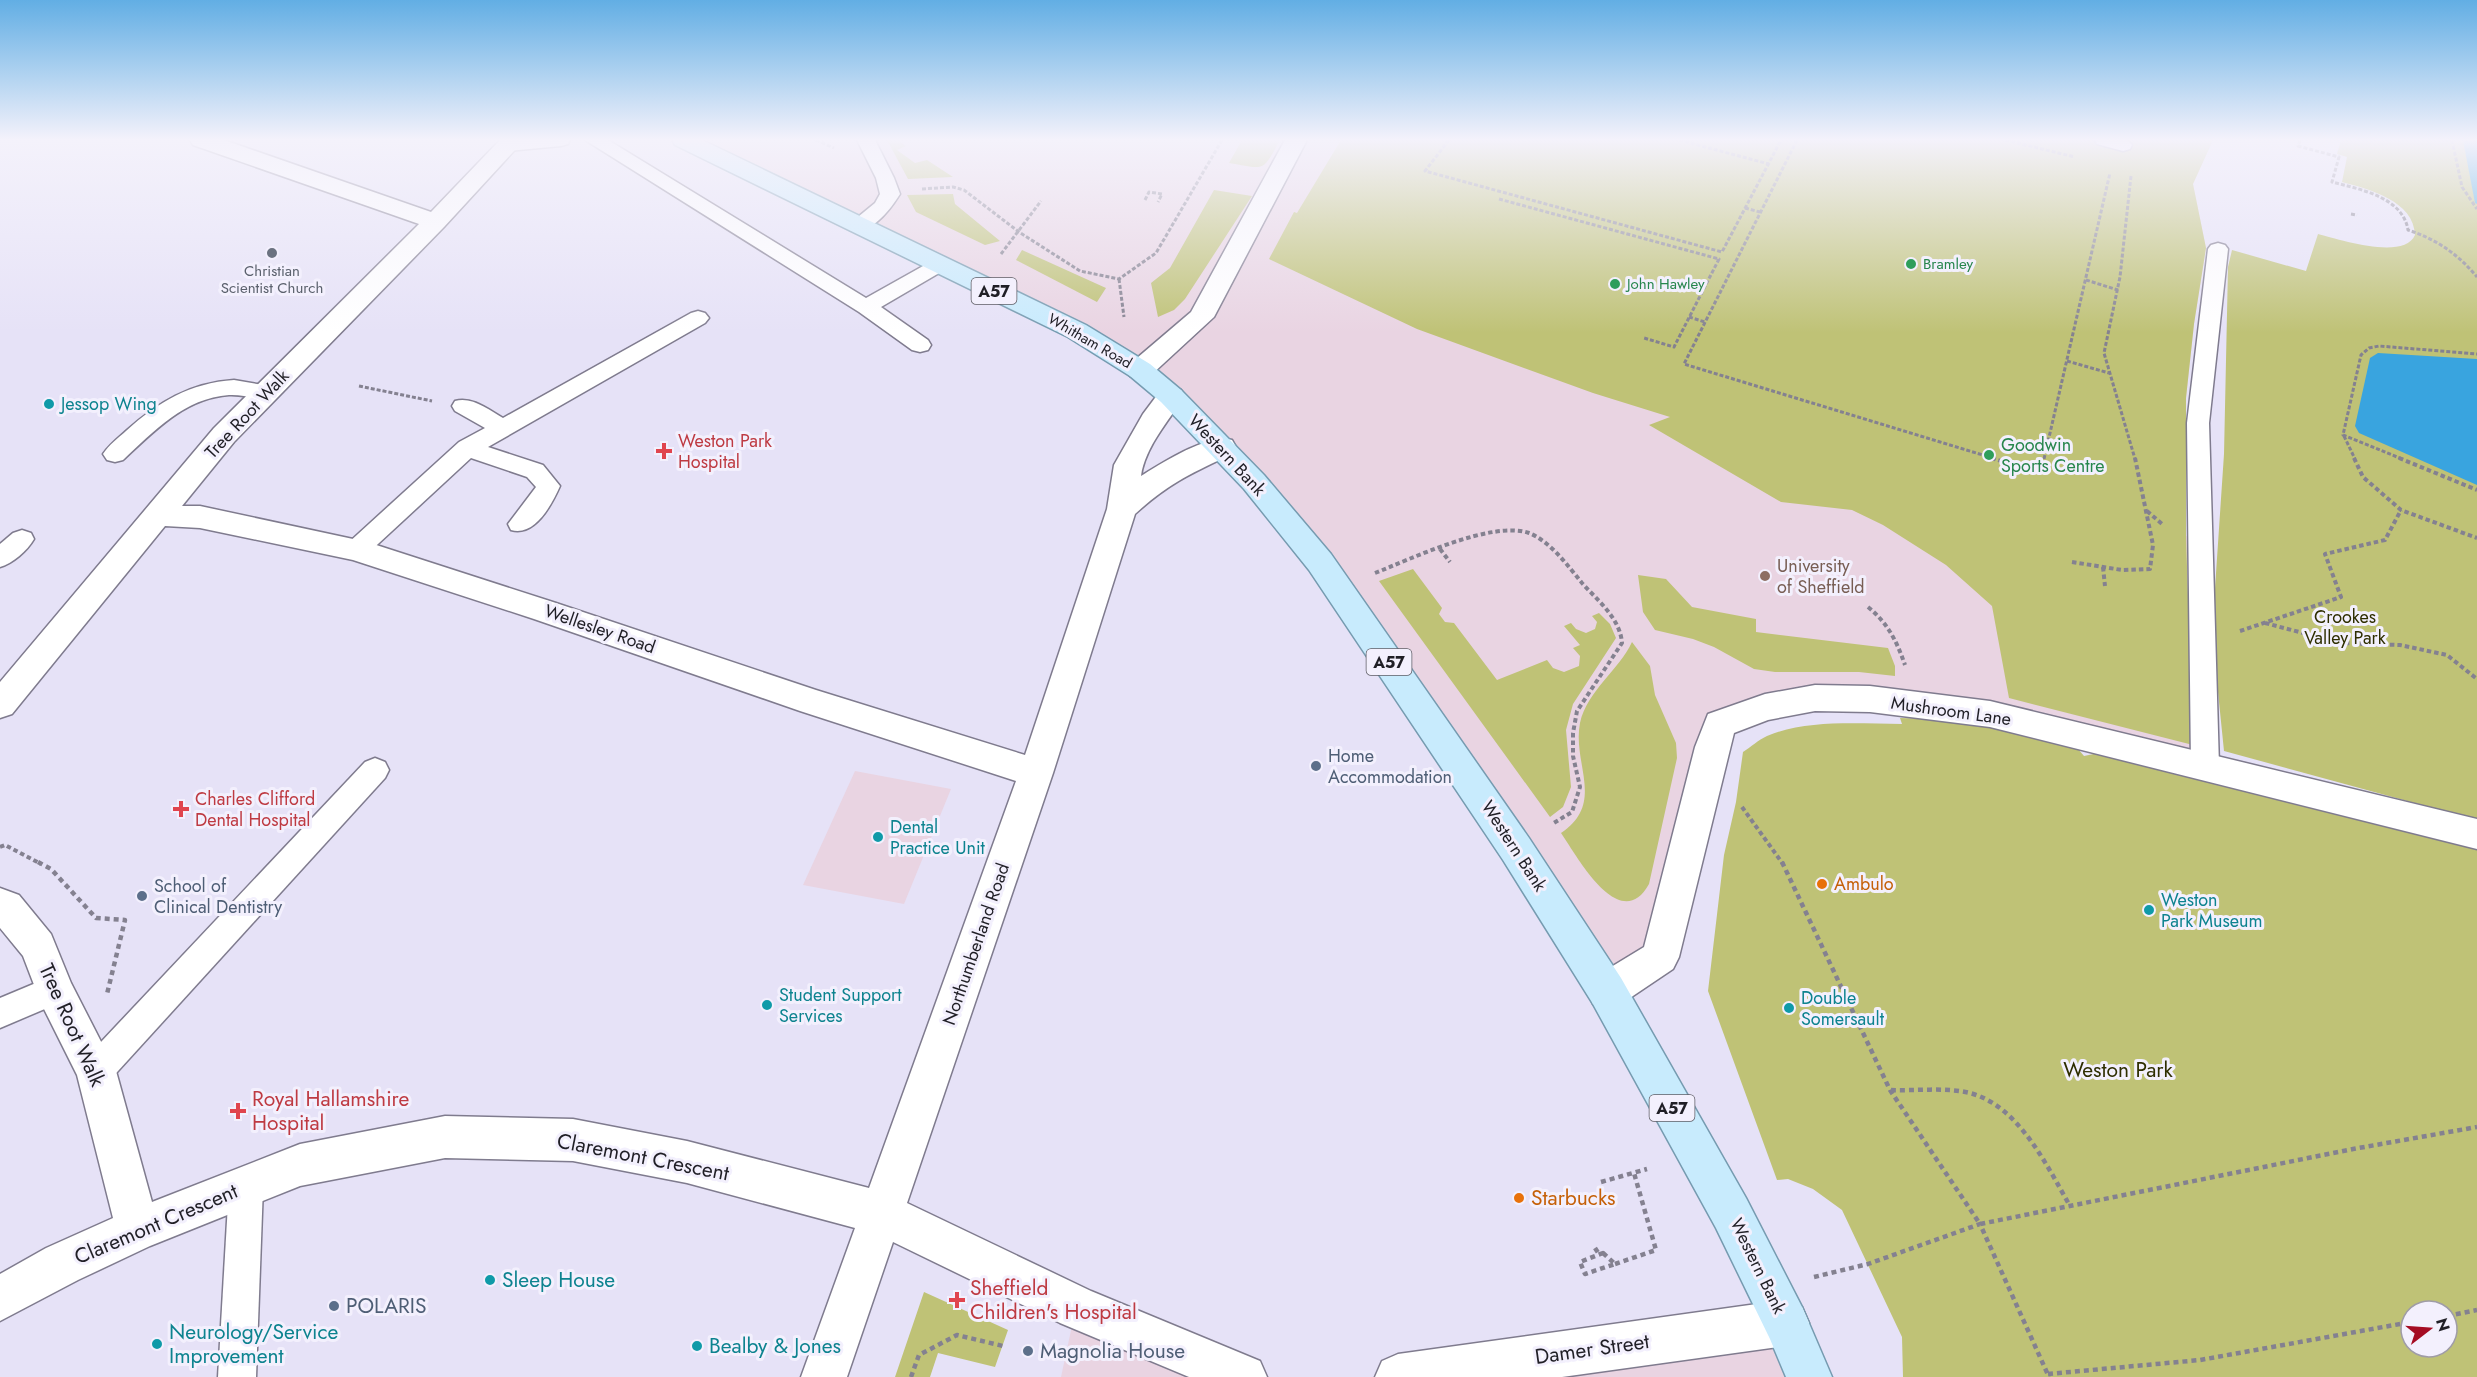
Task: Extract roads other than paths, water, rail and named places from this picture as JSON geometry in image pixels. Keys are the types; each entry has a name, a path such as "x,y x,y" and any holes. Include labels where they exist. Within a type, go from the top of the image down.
{"main road":[{"name":"Whitham Road","path":"813,204 1077,331 1140,370"},
{"name":"Western Bank","path":"1140,370 1171,396 1222,447 1320,562 1516,849 1607,991 1731,1213 1786,1323 1809,1377"}],"street":[{"path":"384,204 435,222"},
{"name":"Tree Root Walk","path":"4,696 224,435 452,204"},
{"path":"1140,370 1201,317 1262,204"},
{"name":"Northumberland Road","path":"824,1377 1036,773 1122,509 1128,465 1153,421 1171,396"},
{"path":"1122,509 1151,483 1222,447"},
{"name":"Wellesley Road","path":"157,515 200,517 356,550 546,611 812,702 1036,773"},
{"name":"Mushroom Lane","path":"1607,991 1660,957 1704,777 1720,724 1765,707 1815,698 1870,699 1990,714 2477,834"},
{"name":"Tree Root Walk","path":"0,904 6,907 38,946 55,990 96,1071 138,1229"},
{"name":"Claremont Crescent","path":"0,1299 62,1264 138,1229 300,1165 445,1137 573,1140 687,1162 881,1213"},
{"path":"881,1213 1076,1306 1244,1377"},
{"name":"Damer Street","path":"1398,1377 1786,1323"}],"lane":[{"path":"698,204 866,308 920,345"},
{"path":"857,226 884,204"},
{"path":"2205,766 2198,423 2218,249"},
{"path":"772,276 794,263"},
{"path":"866,308 939,265"},
{"path":"356,550 467,448 698,318"},
{"path":"115,454 166,407 197,392 233,387 267,392"},
{"path":"463,406 504,428"},
{"path":"467,448 535,471 548,486 542,499 520,524"},
{"path":"0,558 22,539"},
{"path":"96,1071 375,770"},
{"path":"0,1013 55,990"},
{"path":"237,1377 246,1186"}],"water":[{"path":"2378,353 2477,359 2477,485 2359,433 2355,426 2370,358"}],"place":[{"name":"Christian Scientist Church","path":"272,253"},
{"name":"Bramley","path":"1911,264"},
{"name":"John Hawley","path":"1615,284"},
{"name":"Jessop Wing","path":"49,404"},
{"name":"Weston Park Hospital","path":"664,451"},
{"name":"Goodwin Sports Centre","path":"1989,455"},
{"name":"University of Sheffield","path":"1765,576"},
{"name":"Home Accommodation","path":"1316,766"},
{"name":"Charles Clifford Dental Hospital","path":"181,809"},
{"name":"Dental Practice Unit","path":"878,837"},
{"name":"Ambulo","path":"1822,884"},
{"name":"School of Clinical Dentistry","path":"142,896"},
{"name":"Weston Park Museum","path":"2149,910"},
{"name":"Student Support Services","path":"767,1005"},
{"name":"Double Somersault","path":"1789,1008"},
{"name":"Royal Hallamshire Hospital","path":"238,1111"},
{"name":"Starbucks","path":"1519,1198"},
{"name":"Sleep House","path":"490,1280"},
{"name":"Sheffield Children's Hospital","path":"957,1300"},
{"name":"POLARIS","path":"334,1306"},
{"name":"Neurology/Service Improvement","path":"157,1344"},
{"name":"Bealby & Jones","path":"697,1346"},
{"name":"Magnolia House","path":"1028,1351"}],"park label":[{"name":"Crookes Valley Park","path":"2345,627"},
{"name":"Weston Park","path":"2118,1070"}]}
